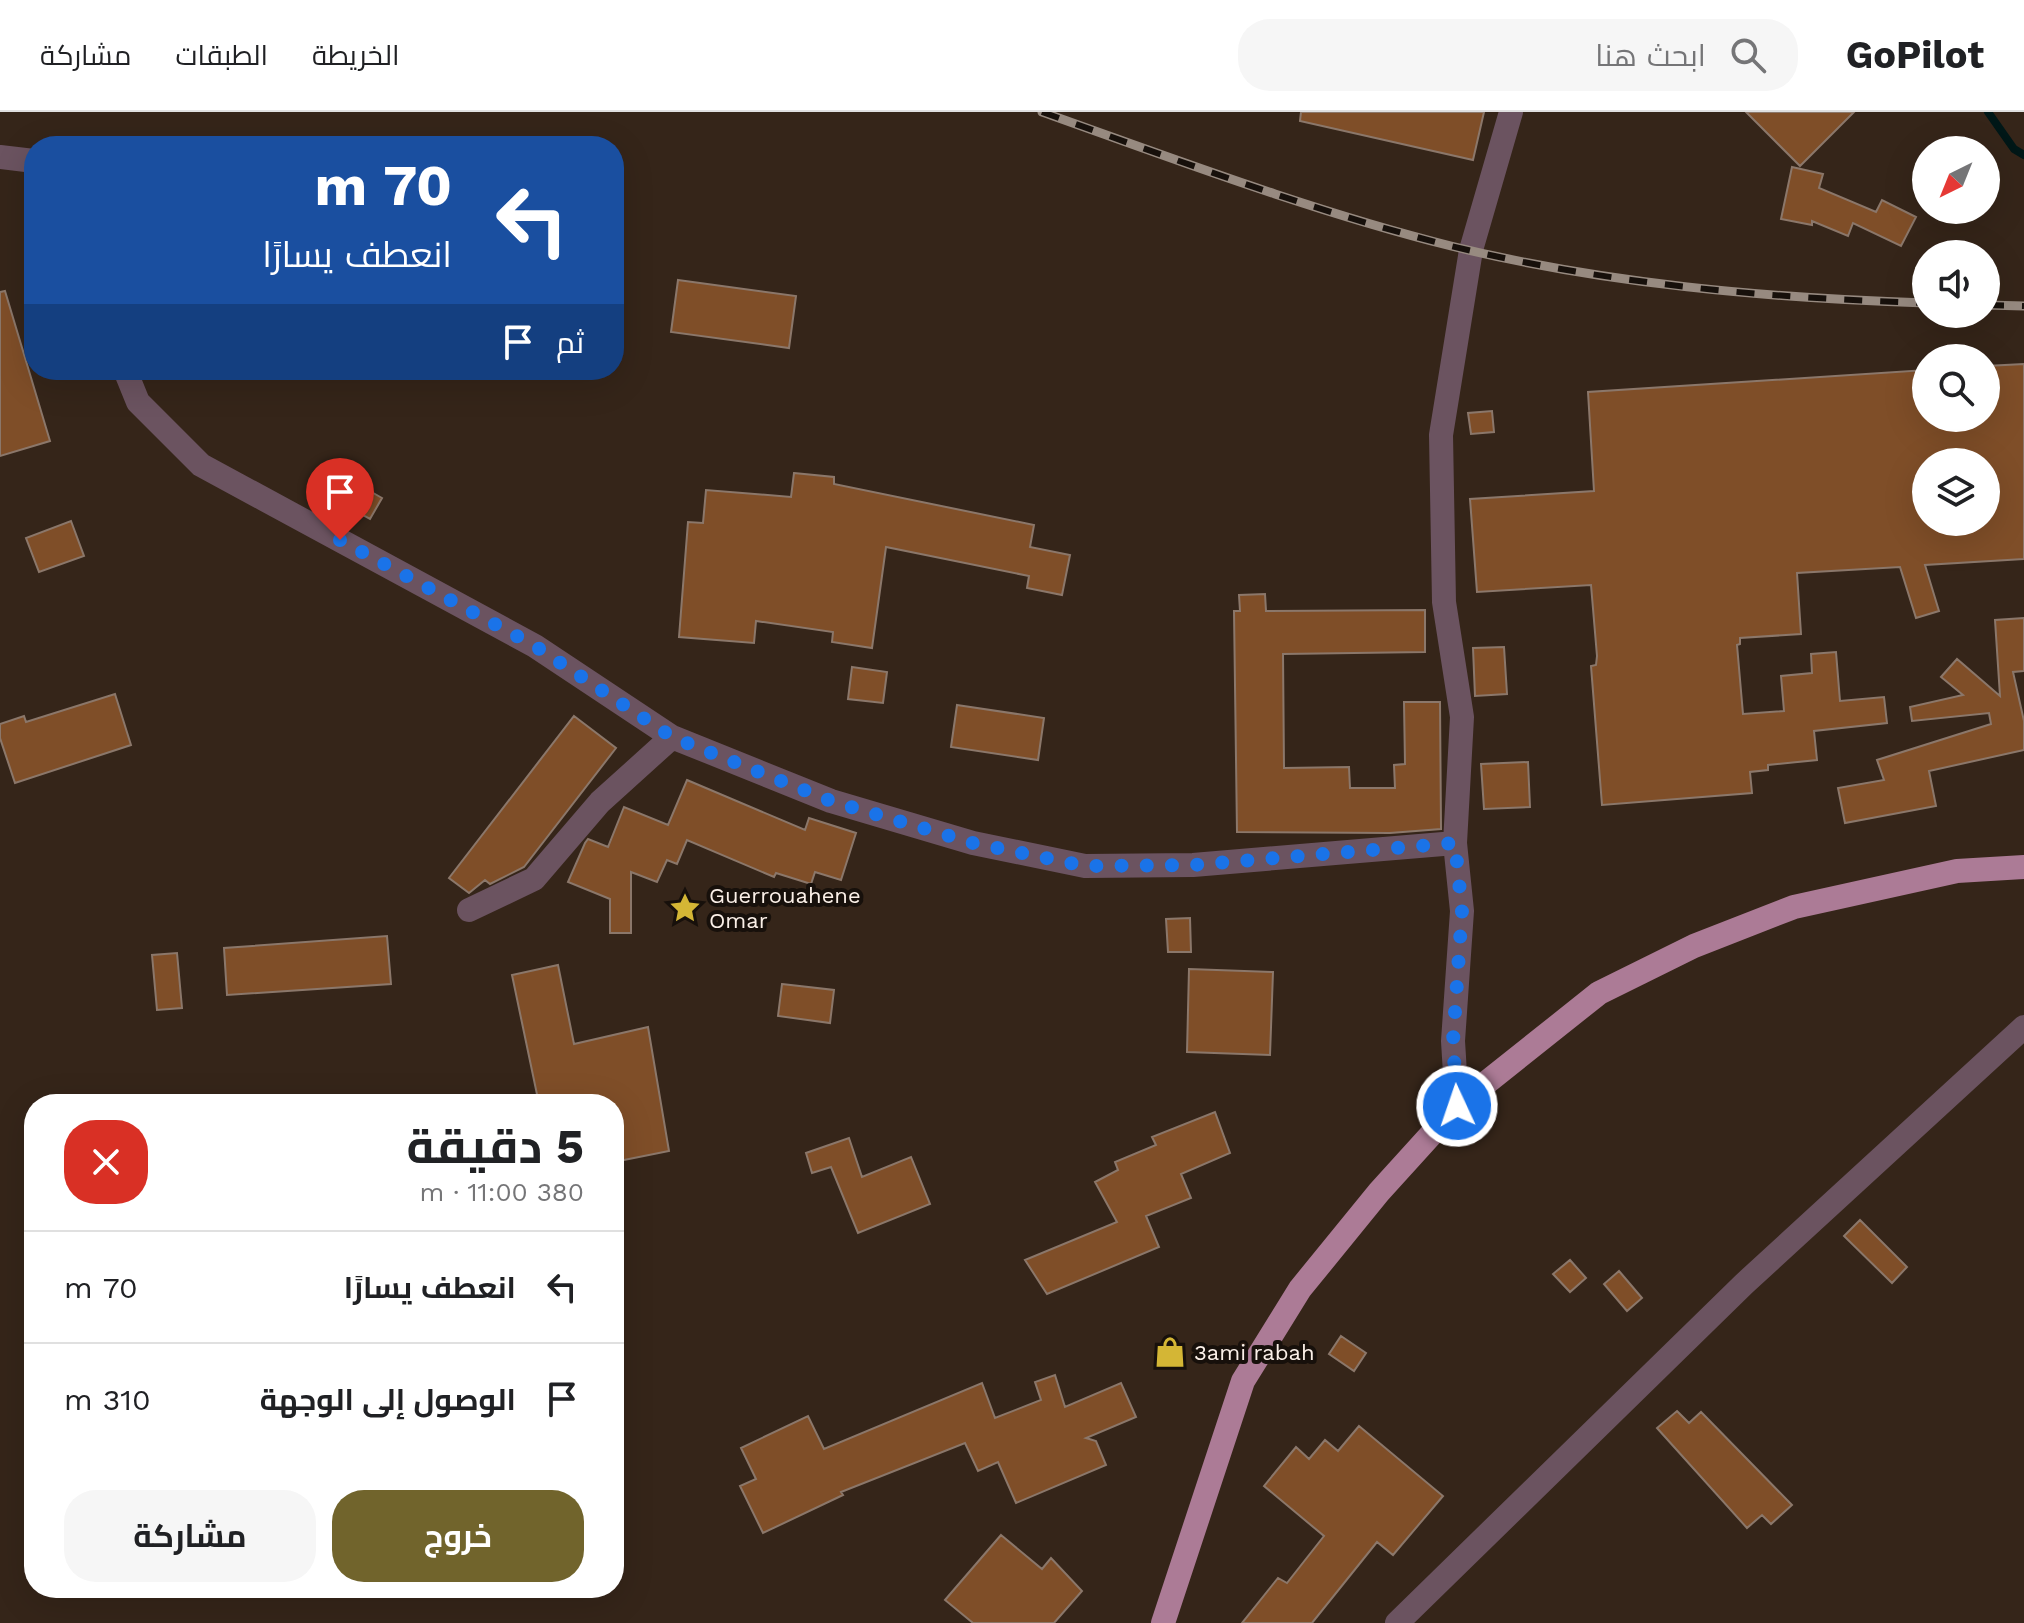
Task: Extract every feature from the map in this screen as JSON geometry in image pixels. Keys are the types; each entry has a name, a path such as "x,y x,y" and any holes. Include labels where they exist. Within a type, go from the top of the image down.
{"main road":[{"path":"1163,1623 1243,1381 1300,1289 1379,1192 1457,1106 1599,993 1694,946 1794,907 1957,871 2024,867"}],"street":[{"path":"1457,1106 1453,1041 1462,911 1455,843 1462,717 1444,602 1441,435 1471,250 1511,112"},
{"path":"0,157 24,160"},
{"path":"129,380 138,402 201,465 535,646 672,737 831,801 973,843 1085,866 1193,865 1455,843"},
{"path":"469,910 534,879 600,802 672,737"},
{"path":"1397,1623 1744,1284 2024,1027"}],"building":[{"path":"1301,112 1484,112 1473,160 1300,121"},
{"path":"1746,112 1854,112 1800,166"},
{"path":"1792,167 1823,174 1819,188 1876,212 1882,200 1912,215 1912,224 1901,246 1853,223 1848,236 1812,221 1812,225 1781,219"},
{"path":"678,280 796,296 789,348 671,332"},
{"path":"5,291 24,354 24,380 32,380 50,441 0,456 0,292"},
{"path":"2024,364 2024,559 1925,565 1939,611 1916,618 1900,567 1797,573 1801,634 1740,638 1737,645 1743,714 1784,711 1781,676 1812,673 1811,654 1836,652 1840,701 1884,697 1887,723 1814,731 1817,760 1768,765 1768,770 1750,772 1752,793 1602,805 1591,666 1596,665 1597,656 1591,585 1477,592 1470,499 1594,491 1588,392 1912,371 1912,432 2000,432 2000,365"},
{"path":"1492,411 1494,432 1471,434 1468,413"},
{"path":"794,473 834,477 834,484 1034,525 1030,547 1070,555 1062,595 1027,588 1029,576 886,547 872,648 832,642 833,632 756,621 754,643 679,637 688,522 703,523 706,490 791,497"},
{"path":"361,486 382,498 370,519 350,508"},
{"path":"71,521 84,556 39,572 26,538"},
{"path":"1265,594 1266,611 1425,610 1425,652 1283,654 1284,768 1349,767 1350,788 1395,788 1394,765 1405,764 1404,702 1440,702 1441,829 1390,833 1237,832 1234,611 1240,611 1239,595"},
{"path":"2024,618 2024,671 2013,672 2024,721 2024,750 1929,771 1936,806 1845,823 1838,788 1884,780 1877,760 1991,724 1989,713 1912,721 1910,707 1963,695 1941,677 1957,659 2000,696 1995,620"},
{"path":"1504,647 1507,694 1475,696 1473,648"},
{"path":"852,667 887,672 883,703 848,699"},
{"path":"115,694 131,745 15,783 0,738 0,724 24,716 26,722"},
{"path":"957,705 1044,718 1038,760 951,747"},
{"path":"574,716 616,748 524,867 490,884 485,880 469,893 449,878"},
{"path":"1528,762 1530,807 1484,809 1481,764"},
{"path":"687,780 805,830 809,818 856,833 841,880 815,872 811,884 776,873 774,877 687,840 677,864 667,860 657,882 631,872 631,933 610,933 610,899 568,882 585,843 588,839 608,847 624,807 668,825"},
{"path":"1190,918 1191,952 1168,952 1166,919"},
{"path":"387,936 391,984 227,995 224,948"},
{"path":"177,953 182,1008 157,1010 152,955"},
{"path":"558,965 574,1044 648,1027 669,1151 624,1160 624,1094 537,1094 512,975"},
{"path":"1189,969 1273,972 1270,1055 1187,1052"},
{"path":"782,984 834,990 830,1023 778,1016"},
{"path":"1215,1112 1230,1153 1181,1174 1191,1198 1146,1216 1159,1247 1047,1294 1025,1260 1117,1222 1095,1182 1118,1170 1115,1162 1156,1145 1152,1137"},
{"path":"849,1138 862,1177 911,1157 930,1204 858,1233 831,1167 812,1173 806,1153"},
{"path":"1860,1220 1907,1267 1892,1283 1844,1236"},
{"path":"1570,1260 1586,1278 1570,1292 1553,1274"},
{"path":"1619,1271 1642,1298 1627,1311 1604,1284"},
{"path":"1341,1336 1366,1353 1354,1371 1329,1354"},
{"path":"1055,1375 1065,1407 1121,1383 1136,1417 1086,1438 1096,1441 1106,1465 1016,1503 998,1462 978,1471 965,1443 841,1492 843,1495 763,1533 740,1486 756,1479 741,1448 808,1416 824,1449 982,1383 995,1418 1041,1400 1035,1382"},
{"path":"1677,1411 1689,1423 1701,1412 1792,1505 1771,1524 1762,1515 1747,1528 1657,1428"},
{"path":"1359,1426 1443,1496 1393,1555 1377,1542 1312,1623 1242,1623 1278,1578 1287,1583 1324,1536 1264,1486 1296,1447 1309,1459 1325,1440 1338,1451"},
{"path":"1001,1535 1042,1569 1051,1558 1082,1591 1054,1623 973,1623 945,1600"}],"waterway":[{"path":"1988,112 2014,149 2024,155"}],"railway":[{"path":"1042,112 1347,217 1509,259 1687,287 1912,302"},
{"path":"2000,305 2024,306"}],"place":[{"name":"Guerrouahene Omar","path":"685,908"},
{"name":"3ami rabah","path":"1170,1352"}],"route":[{"path":"340,540 535,646 672,737 831,801 973,843 1085,866 1193,865 1455,843 1462,911 1453,1041 1457,1106"}]}
